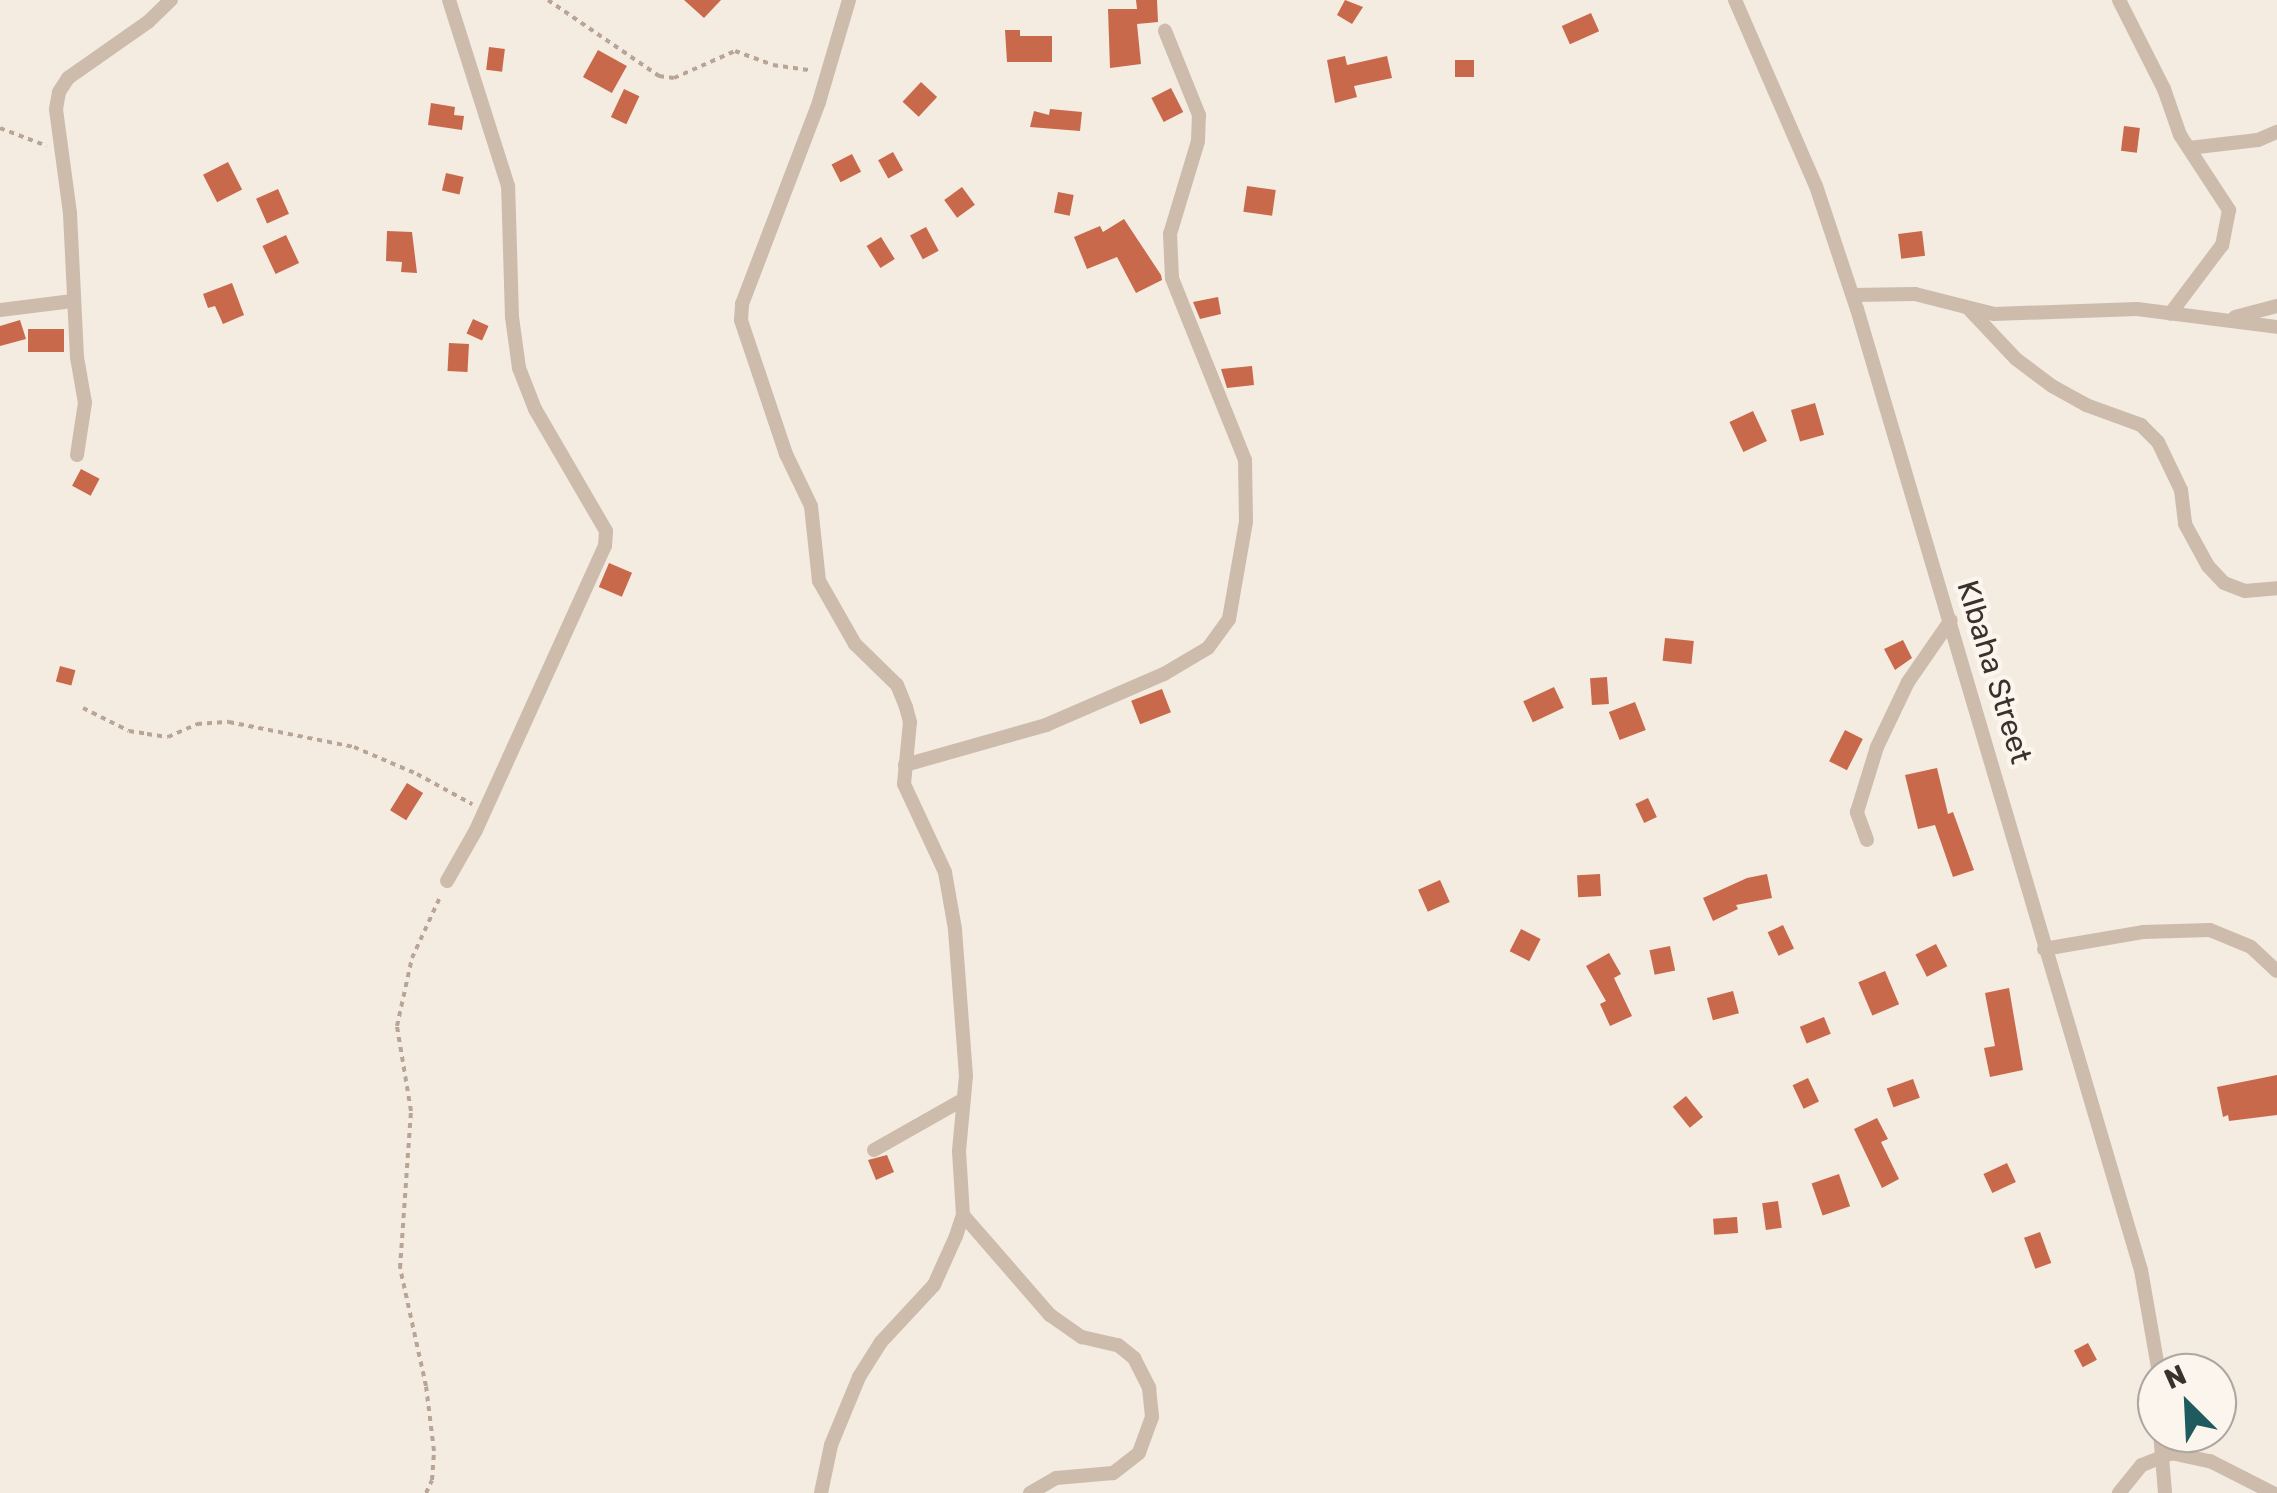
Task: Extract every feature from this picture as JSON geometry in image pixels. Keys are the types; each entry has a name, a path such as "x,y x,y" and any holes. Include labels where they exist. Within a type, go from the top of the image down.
{"street":[{"path":"76,455 85,403 72,301 70,213 56,109 68,78 171,0"},
{"path":"447,882 484,811 604,546 606,531 535,409 519,368 512,317 508,186 449,0"},
{"path":"821,1493 831,1445 859,1377 881,1342 934,1285 963,1215 959,1171 964,1099 962,1021 950,896 940,857 908,798 906,706 897,685 855,644 820,582 811,506 786,454 741,320 742,304 773,229 850,0"},
{"name":"KIbaha Street","path":"1735,0 1816,186 1853,296 2141,1270 2156,1353"},
{"path":"2118,0 2189,148 2222,196 2228,227 2222,245 2170,314"},
{"path":"905,766 1046,725 1164,674 1208,648 1229,619 1246,522 1245,460 1172,278 1170,234 1194,159 1199,115 1165,31"},
{"path":"2189,148 2258,140 2277,132"},
{"path":"1853,296 1914,294 2019,316 2116,308 2277,326"},
{"path":"0,310 72,301"},
{"path":"2229,318 2277,306"},
{"path":"1968,308 2016,359 2052,386 2086,405 2141,425 2158,442 2181,490 2185,524 2208,566 2224,582 2245,591 2277,588"},
{"path":"1867,840 1857,812 1877,747 1908,682 1951,620"},
{"path":"2044,949 2143,932 2210,930 2251,947 2277,972"},
{"path":"874,1150 964,1099"},
{"path":"963,1215 1050,1315 1082,1337 1118,1345 1134,1358 1149,1388 1152,1417 1139,1453 1124,1466 1102,1476 1056,1478 1030,1493"},
{"path":"2161,1453 2165,1493"},
{"path":"2120,1493 2142,1464 2161,1456 2182,1454 2210,1461 2273,1493"}],"path":[{"path":"548,0 659,76 674,78 734,51 774,65 828,70"},
{"path":"0,128 61,150"},
{"path":"82,708 147,734 168,737 197,724 229,722 354,747 417,774 484,811"},
{"path":"426,1493 432,1480 432,1434 400,1268 410,1111 397,1026 412,958 447,882"}],"building":[{"path":"684,0 721,0 704,18"},
{"path":"1136,0 1157,0 1158,22 1137,24 1141,64 1110,68 1108,9 1137,9"},
{"path":"1345,0 1363,7 1352,24 1337,15"},
{"path":"1591,13 1599,31 1570,44 1562,26"},
{"path":"1005,30 1020,30 1020,36 1052,36 1052,62 1007,62"},
{"path":"489,47 505,49 502,72 486,70"},
{"path":"598,50 627,66 612,93 583,77"},
{"path":"1345,56 1347,65 1387,56 1392,78 1354,86 1357,97 1335,103 1327,60"},
{"path":"1455,60 1474,60 1474,77 1455,77"},
{"path":"921,82 937,97 919,117 903,102"},
{"path":"1171,88 1183,112 1164,122 1151,98"},
{"path":"624,89 639,96 626,124 611,117"},
{"path":"431,103 455,107 454,115 464,116 462,130 428,125"},
{"path":"1050,109 1082,112 1080,131 1030,127 1034,111 1049,115"},
{"path":"2124,126 2140,128 2137,153 2121,151"},
{"path":"893,152 903,170 888,179 878,160"},
{"path":"852,154 861,172 841,182 832,164"},
{"path":"228,162 242,190 217,202 203,175"},
{"path":"446,173 464,177 459,195 442,191"},
{"path":"1247,186 1276,190 1272,216 1243,212"},
{"path":"962,187 975,205 957,218 944,200"},
{"path":"278,189 289,214 267,223 256,199"},
{"path":"1058,192 1074,195 1070,216 1054,213"},
{"path":"1124,219 1162,280 1136,293 1117,257 1087,269 1074,237 1100,226 1103,232"},
{"path":"926,227 939,251 923,259 910,235"},
{"path":"387,231 412,232 417,273 401,272 402,262 386,261"},
{"path":"1922,231 1925,256 1901,259 1898,234"},
{"path":"286,235 299,263 276,274 262,246"},
{"path":"881,237 895,259 880,268 867,246"},
{"path":"232,283 244,315 223,324 215,306 208,308 203,294"},
{"path":"1218,297 1221,314 1200,319 1193,302"},
{"path":"473,319 489,326 482,341 466,334"},
{"path":"20,320 26,339 0,346 0,326"},
{"path":"28,329 64,329 64,352 28,352"},
{"path":"449,343 469,344 468,372 448,371"},
{"path":"1252,366 1254,385 1227,388 1221,369"},
{"path":"1815,403 1824,435 1800,442 1791,410"},
{"path":"1753,411 1767,441 1743,452 1729,422"},
{"path":"81,469 100,479 91,496 72,486"},
{"path":"609,563 632,573 622,597 599,587"},
{"path":"1665,638 1694,641 1691,664 1663,661"},
{"path":"1903,640 1912,658 1895,670 1884,649"},
{"path":"60,666 75,670 71,686 56,681"},
{"path":"1607,677 1609,704 1592,705 1590,678"},
{"path":"1554,687 1564,708 1533,722 1523,701"},
{"path":"1162,689 1171,712 1140,724 1131,701"},
{"path":"1635,702 1646,730 1620,740 1609,712"},
{"path":"1845,730 1863,739 1847,770 1829,761"},
{"path":"1937,768 1948,814 1953,812 1974,870 1953,877 1935,825 1918,829 1905,775"},
{"path":"407,783 423,793 406,820 390,810"},
{"path":"1648,798 1657,817 1644,823 1635,804"},
{"path":"1600,874 1601,896 1578,897 1577,875"},
{"path":"1767,874 1772,898 1736,905 1738,909 1713,921 1703,898 1747,878"},
{"path":"1440,880 1450,902 1428,912 1418,890"},
{"path":"1783,925 1794,949 1779,956 1768,932"},
{"path":"1521,929 1541,939 1529,961 1510,951"},
{"path":"1936,944 1947,966 1927,977 1916,954"},
{"path":"1670,946 1675,970 1655,975 1649,950"},
{"path":"1609,953 1621,974 1614,978 1632,1016 1610,1026 1600,1004 1606,1001 1586,966"},
{"path":"1885,971 1899,1004 1872,1015 1858,982"},
{"path":"2009,988 2023,1070 1990,1077 1984,1048 1995,1046 1985,993"},
{"path":"1733,991 1739,1013 1713,1020 1707,998"},
{"path":"1824,1017 1831,1034 1807,1043 1800,1027"},
{"path":"2277,1075 2277,1115 2229,1121 2228,1115 2223,1117 2217,1087"},
{"path":"1808,1078 1819,1102 1804,1109 1793,1085"},
{"path":"1913,1079 1920,1098 1894,1107 1887,1089"},
{"path":"1686,1096 1703,1117 1690,1128 1673,1107"},
{"path":"1877,1118 1888,1139 1881,1142 1899,1179 1882,1188 1854,1129"},
{"path":"887,1155 894,1172 876,1180 868,1160"},
{"path":"2007,1163 2016,1182 1992,1193 1983,1174"},
{"path":"1839,1174 1850,1206 1823,1216 1812,1183"},
{"path":"1778,1201 1782,1228 1766,1230 1762,1203"},
{"path":"1737,1217 1738,1233 1714,1235 1713,1219"},
{"path":"2040,1232 2051,1263 2035,1269 2024,1238"},
{"path":"2088,1343 2097,1360 2083,1367 2074,1351"}]}
